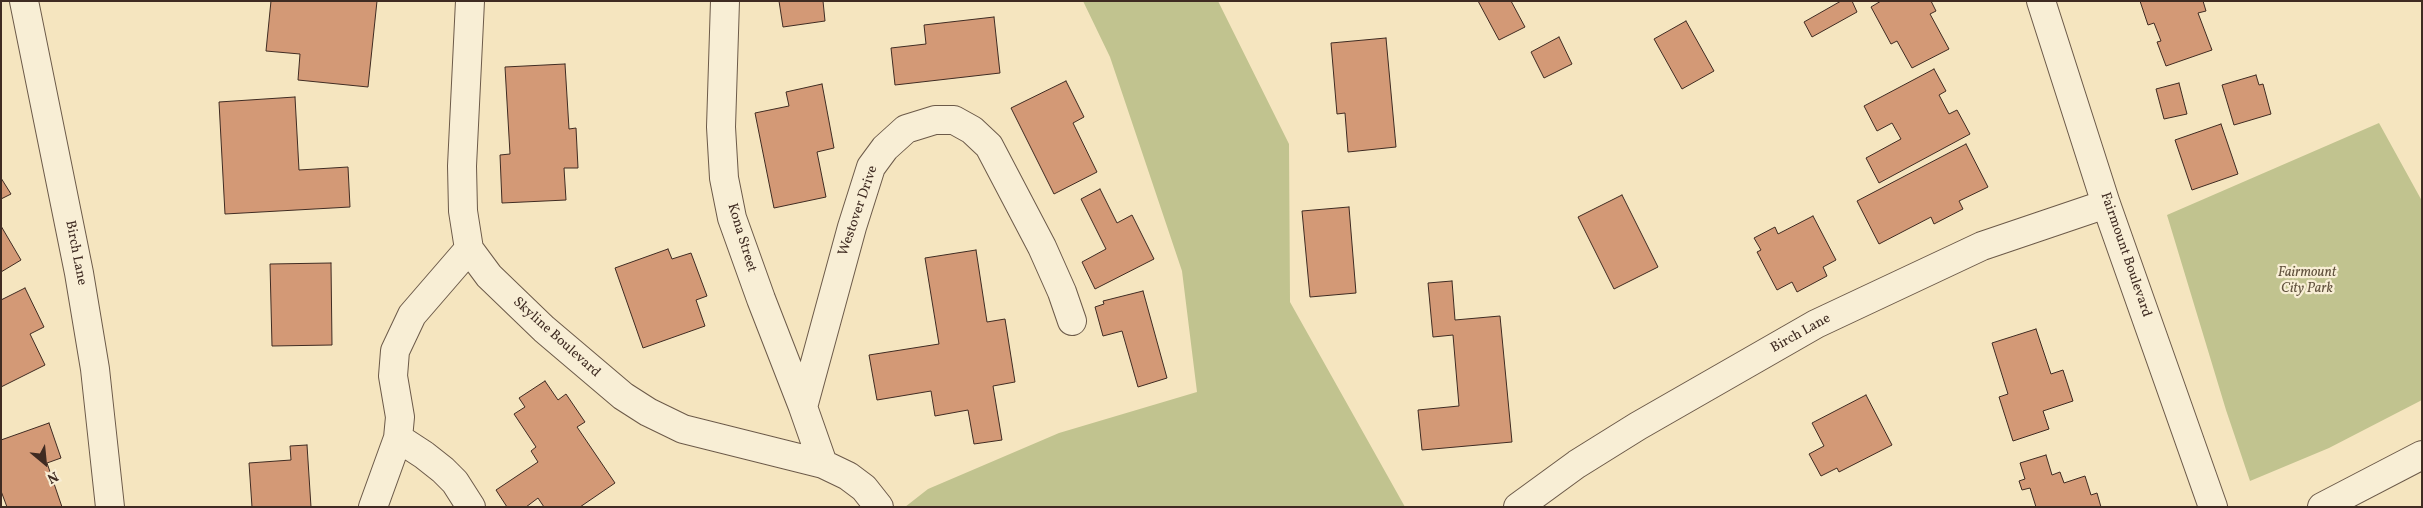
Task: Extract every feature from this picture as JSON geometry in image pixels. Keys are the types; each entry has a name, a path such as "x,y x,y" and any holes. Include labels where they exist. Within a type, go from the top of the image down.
{"street":[{"name":"Birch Lane","path":"24,1 79,273 95,369 110,507"},
{"name":"Skyline Boulevard","path":"470,1 462,166 463,211 469,248 489,276 544,329 623,396 648,412 683,429 822,464 848,476 864,488 879,507"},
{"name":"Kona Street","path":"725,1 720,127 726,186 738,236 803,407 822,464"},
{"name":"Fairmount Boulevard","path":"2041,1 2106,204 2213,507"},
{"name":"Westover Drive","path":"803,407 852,227 871,167 885,148 906,129 935,120 954,120 972,130 989,146 1017,196 1042,247 1062,292 1072,321"},
{"name":"Birch Lane","path":"1518,507 1577,464 1638,426 1816,324 1982,246 2106,204"},
{"path":"373,507 398,438 400,417 393,376 395,351 412,315 469,248"},
{"path":"398,438 424,454 443,470 455,482 471,507"},
{"path":"2322,507 2422,455"}],"green space":[{"path":"1083,1 1218,1 1289,144 1290,302 1405,507 905,507 928,489 1059,433 1197,392 1182,271 1110,57"},
{"name":"Fairmount City Park","path":"2379,123 2422,201 2422,400 2329,448 2250,481 2226,410 2167,215"}],"building":[{"path":"271,1 377,1 368,87 298,80 300,54 266,51"},
{"path":"779,1 823,1 825,21 783,27"},
{"path":"1478,1 1511,1 1525,27 1499,40"},
{"path":"1841,1 1852,1 1857,12 1812,37 1804,22"},
{"path":"1881,1 1931,1 1936,11 1930,14 1949,49 1912,68 1897,41 1891,44 1871,7"},
{"path":"2140,1 2203,1 2206,11 2198,13 2212,50 2166,66 2157,42 2161,41 2154,23 2148,25"},
{"path":"994,17 1000,73 895,85 891,48 926,44 924,25"},
{"path":"1686,21 1714,71 1682,89 1654,39"},
{"path":"1559,37 1572,64 1544,78 1531,52"},
{"path":"1386,38 1396,147 1348,152 1345,113 1337,114 1331,43"},
{"path":"565,64 569,129 576,128 578,168 564,168 566,200 502,203 500,155 510,154 505,67"},
{"path":"1934,69 1946,91 1939,95 1949,114 1957,110 1970,134 1879,183 1866,158 1901,139 1892,123 1877,131 1864,106"},
{"path":"2256,75 2259,85 2263,84 2271,114 2234,125 2222,85"},
{"path":"1066,81 1084,117 1073,123 1097,172 1054,194 1011,108"},
{"path":"2179,83 2187,114 2164,119 2156,89"},
{"path":"822,84 834,148 817,152 826,197 774,208 755,113 789,106 786,92"},
{"path":"295,97 299,170 348,167 350,207 225,214 219,102"},
{"path":"2221,124 2238,174 2192,190 2175,140"},
{"path":"1966,144 1988,187 1959,201 1963,209 1934,224 1931,217 1879,244 1857,201"},
{"path":"1,178 11,194 1,199"},
{"path":"1100,189 1117,223 1132,215 1154,259 1095,289 1082,262 1106,249 1081,199"},
{"path":"1622,195 1658,267 1614,289 1578,217"},
{"path":"1349,207 1356,293 1310,297 1302,211"},
{"path":"1813,216 1836,260 1823,267 1827,276 1797,292 1792,282 1777,290 1757,252 1761,250 1754,238 1775,227 1778,234"},
{"path":"1,226 21,260 1,272"},
{"path":"668,249 672,259 691,253 707,296 696,300 705,326 643,348 615,268"},
{"path":"976,250 987,322 1005,319 1015,382 993,386 1002,440 974,444 968,410 935,416 931,391 877,400 869,355 939,344 925,258"},
{"path":"331,263 332,345 272,346 270,264"},
{"path":"1452,281 1455,320 1500,316 1512,442 1422,450 1418,410 1459,406 1453,335 1433,337 1428,283"},
{"path":"25,288 44,327 30,334 45,365 1,387 1,300"},
{"path":"1143,291 1167,378 1138,387 1122,331 1103,336 1095,307 1104,304 1103,301"},
{"path":"2036,329 2051,374 2063,370 2073,401 2043,411 2049,429 2013,441 1999,397 2008,394 1992,343"},
{"path":"545,381 558,400 566,394 585,422 577,427 615,483 580,507 544,507 538,498 526,507 507,507 496,490 538,462 531,451 536,447 514,414 525,407 519,398"},
{"path":"1866,395 1892,445 1839,472 1837,468 1821,476 1809,454 1824,446 1812,423"},
{"path":"49,423 61,458 47,463 62,507 7,507 1,491 1,440"},
{"path":"307,445 311,507 252,507 249,463 291,460 290,446"},
{"path":"2046,455 2052,475 2060,472 2064,483 2085,476 2091,495 2097,493 2101,507 2036,507 2030,488 2022,490 2019,481 2025,479 2020,463"}]}
